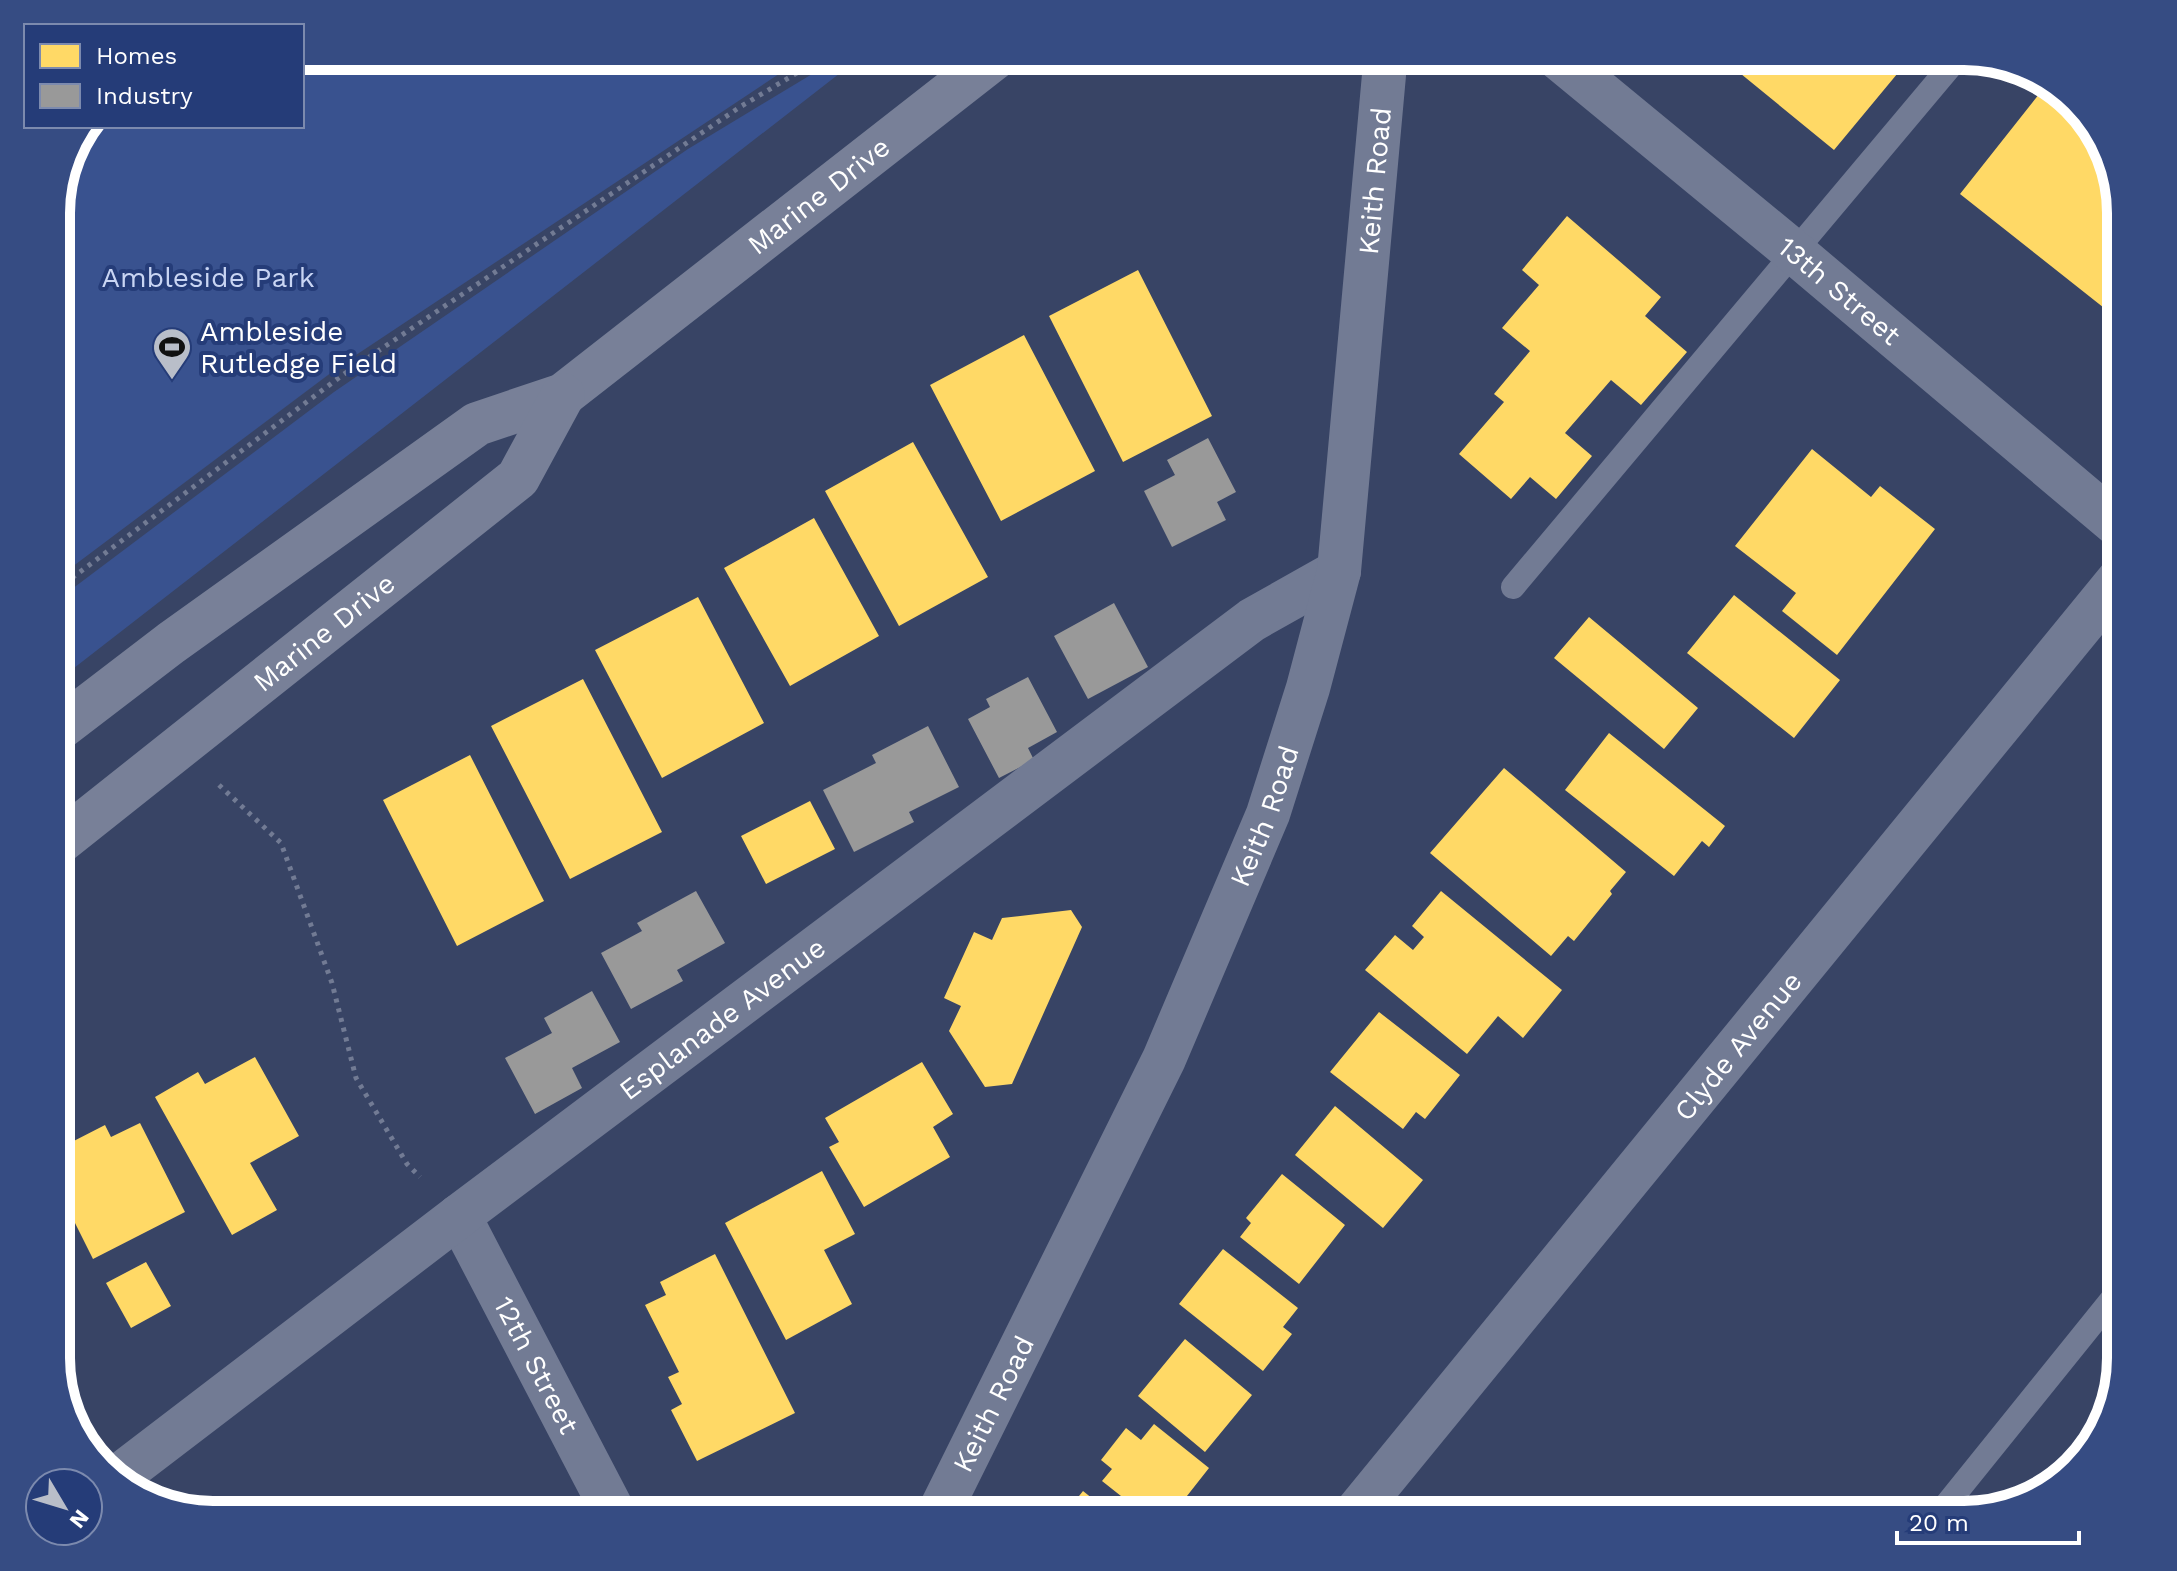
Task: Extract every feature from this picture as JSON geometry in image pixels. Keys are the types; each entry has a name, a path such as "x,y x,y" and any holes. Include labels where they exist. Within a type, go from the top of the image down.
{"main road":[{"name":"Marine Drive","path":"70,720 171,643 477,424 563,395 979,70"},
{"name":"Marine Drive","path":"70,834 518,478 563,395"}],"street":[{"name":"Keith Road","path":"945,1501 1164,1059 1268,814 1308,688 1339,571 1383,70"},
{"name":"13th Street","path":"1573,70 2107,516"},
{"name":"Esplanade Avenue","path":"126,1471 459,1216 1252,620 1339,571"},
{"name":"Clyde Avenue","path":"1365,1501 2107,594"},
{"name":"12th Street","path":"459,1216 608,1501"}],"lane":[{"path":"1513,587 1947,70"},
{"path":"1949,1501 2107,1305"}],"path":[{"path":"70,580 344,374 666,156 801,70"},
{"path":"213,779 281,843 332,983 356,1078 407,1164 459,1216"}],"green space":[{"name":"Ambleside Park","path":"304,70 785,70 344,363 70,568 70,204 81,158 99,128 304,128"},
{"path":"819,70 844,70 70,671 70,590 334,392 688,149"}],"building: Homes":[{"path":"1736,70 1900,70 1834,150"},
{"path":"2040,93 2051,100 2065,112 2088,142 2102,176 2107,213 2107,310 1960,194"},
{"path":"1567,216 1661,297 1645,316 1687,352 1641,405 1611,380 1565,433 1592,456 1556,499 1530,477 1511,499 1459,454 1504,402 1494,394 1530,351 1502,328 1539,285 1522,270"},
{"path":"1138,270 1212,416 1123,462 1049,316"},
{"path":"1024,335 1095,471 1001,521 930,385"},
{"path":"913,442 988,577 899,626 825,491"},
{"path":"1812,449 1871,497 1880,486 1935,529 1837,655 1782,611 1796,593 1735,546"},
{"path":"814,518 879,636 790,686 724,568"},
{"path":"1734,595 1840,680 1794,738 1687,653"},
{"path":"698,597 764,723 662,778 595,650"},
{"path":"1589,617 1698,708 1664,749 1554,658"},
{"path":"583,679 662,832 570,879 491,726"},
{"path":"1609,733 1725,826 1709,847 1702,841 1674,876 1565,790"},
{"path":"470,755 544,901 457,946 383,800"},
{"path":"1504,768 1626,872 1574,941 1568,936 1551,956 1430,853"},
{"path":"810,801 835,849 766,884 741,836"},
{"path":"1441,891 1562,990 1523,1038 1498,1016 1467,1054 1365,970 1395,935 1413,950 1424,937 1412,926"},
{"path":"1071,910 1082,927 1012,1084 985,1087 949,1031 961,1006 944,998 974,932 992,940 1002,918"},
{"path":"1379,1012 1460,1075 1425,1119 1416,1112 1403,1129 1330,1072"},
{"path":"255,1057 299,1136 250,1163 277,1210 232,1235 155,1097 198,1072 205,1084"},
{"path":"922,1062 953,1114 933,1127 950,1157 864,1207 829,1147 839,1142 825,1118"},
{"path":"1335,1106 1423,1180 1383,1228 1295,1155"},
{"path":"140,1123 185,1212 93,1259 70,1213 70,1143 105,1125 111,1137"},
{"path":"822,1171 855,1234 824,1250 852,1304 786,1340 725,1223"},
{"path":"1282,1174 1345,1225 1299,1284 1240,1237 1251,1223 1246,1218"},
{"path":"1223,1249 1298,1308 1283,1327 1292,1334 1263,1371 1179,1304"},
{"path":"715,1254 795,1413 697,1461 671,1410 682,1404 668,1377 679,1372 645,1305 666,1295 660,1282"},
{"path":"146,1262 171,1306 131,1328 106,1283"},
{"path":"1185,1339 1252,1395 1205,1452 1138,1396"},
{"path":"1154,1424 1209,1468 1183,1501 1127,1501 1102,1481 1112,1469 1101,1460 1126,1428 1141,1440"},
{"path":"1083,1491 1096,1501 1075,1501"}],"building: Industry":[{"path":"1208,438 1236,492 1217,502 1226,520 1172,547 1144,491 1175,475 1167,460"},
{"path":"1114,603 1148,667 1088,699 1054,636"},
{"path":"1028,677 1057,732 1028,748 1034,760 999,778 968,719 990,707 986,699"},
{"path":"928,726 959,787 909,812 914,822 854,852 823,790 876,763 872,755"},
{"path":"696,891 725,943 677,970 683,981 631,1009 601,953 642,931 637,923"},
{"path":"592,991 620,1042 572,1068 582,1088 535,1114 505,1058 552,1033 544,1018"}],"place":[{"name":"Ambleside Rutledge Field","path":"172,381"}]}
